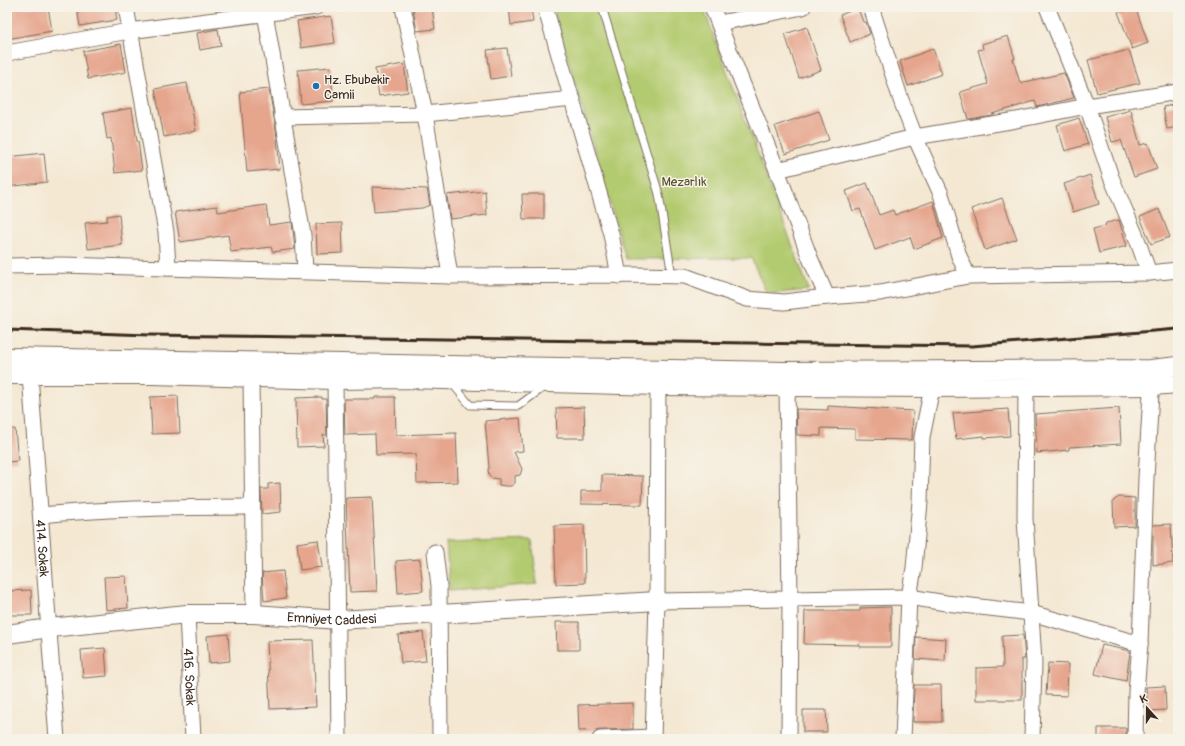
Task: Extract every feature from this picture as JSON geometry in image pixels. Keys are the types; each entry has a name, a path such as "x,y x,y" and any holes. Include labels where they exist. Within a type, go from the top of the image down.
{"street":[{"path":"126,7 129,31 166,232 168,268"},
{"path":"7,53 129,31 264,10 316,7"},
{"path":"403,7 425,114 450,276"},
{"path":"545,7 611,234 620,276"},
{"path":"712,7 777,170 810,258 827,297"},
{"path":"719,23 803,7"},
{"path":"871,7 901,100 915,137 941,194 960,256 968,276"},
{"path":"1047,7 1149,273"},
{"path":"264,10 302,235 305,271"},
{"path":"777,170 915,137 1016,120 1086,106 1178,92"},
{"path":"282,117 425,114 572,99"},
{"path":"7,266 62,265 450,276 685,276 748,299 784,302 880,293 968,276 1149,273 1178,270"},
{"path":"7,357 32,366 152,376 658,386 785,379 1152,377 1178,384"},
{"path":"7,375 32,366 659,368 785,379 932,388 1026,387 1152,377 1178,366"},
{"name":"414. Sokak","path":"32,366 57,739"},
{"path":"600,739 654,738 659,368"},
{"path":"1135,739 1146,478 1152,377"},
{"path":"251,378 254,614"},
{"path":"785,379 790,599 789,739"},
{"path":"335,380 339,620 339,739"},
{"path":"1026,387 1025,518 1034,662 1032,739"},
{"path":"903,739 909,597 914,568 920,502 922,437 932,388"},
{"path":"41,515 93,510 151,507 252,507"},
{"path":"435,552 439,586 440,739"},
{"path":"657,601 909,597 946,604 1031,613 1140,644"},
{"name":"Emniyet Caddesi","path":"7,634 50,628 187,614 254,614 339,620 657,601"},
{"name":"416. Sokak","path":"187,614 193,739"}],"lane":[{"path":"602,7 659,194 672,276"},
{"path":"450,381 470,405 518,406 549,384"}],"green space":[{"name":"Mezarlık","path":"553,7 703,7 809,290 767,294 751,258 626,259"},
{"path":"532,540 537,584 450,591 446,543"}],"building":[{"path":"7,7 48,7 52,31 7,39"},
{"path":"77,7 115,7 117,20 80,26"},
{"path":"432,7 435,29 417,31 413,9"},
{"path":"509,7 531,7 533,22 511,25"},
{"path":"858,8 863,22 866,22 870,34 850,42 840,15"},
{"path":"1136,9 1148,43 1132,49 1118,12"},
{"path":"331,16 335,43 301,48 297,21"},
{"path":"807,27 821,70 799,78 785,34"},
{"path":"218,29 221,46 200,50 197,33"},
{"path":"1008,36 1020,83 1064,73 1074,98 1037,107 1035,101 992,115 968,119 960,92 988,84 978,50 983,49 982,44"},
{"path":"121,44 126,72 88,79 83,51"},
{"path":"507,48 511,76 491,79 487,50"},
{"path":"933,49 942,74 908,86 900,61"},
{"path":"1129,50 1140,83 1097,93 1088,60"},
{"path":"404,64 408,92 379,96 375,69"},
{"name":"Hz. Ebubekir Camii","path":"331,67 333,101 301,104 298,70"},
{"path":"187,83 196,131 164,137 155,89"},
{"path":"269,89 276,129 280,169 247,172 240,92"},
{"path":"1178,104 1178,127 1167,129 1163,107"},
{"path":"132,108 142,170 115,173 111,138 107,139 103,113"},
{"path":"1131,110 1140,145 1148,143 1157,169 1134,177 1121,140 1112,142 1105,117"},
{"path":"819,111 829,140 785,154 775,126"},
{"path":"1079,118 1088,144 1065,151 1057,125"},
{"path":"44,153 47,182 7,187 7,157"},
{"path":"1090,175 1099,204 1073,212 1064,184"},
{"path":"867,183 879,215 893,210 895,215 933,201 943,238 914,249 910,237 875,250 860,209 853,211 846,191"},
{"path":"372,187 427,189 430,205 422,208 374,212"},
{"path":"485,191 487,215 450,219 447,195"},
{"path":"522,194 544,194 544,219 523,219"},
{"path":"1002,198 1017,239 985,250 971,209"},
{"path":"266,205 269,225 292,222 295,249 273,252 271,247 231,252 228,235 180,242 175,212 217,206 218,212"},
{"path":"1159,209 1170,237 1151,244 1140,217"},
{"path":"119,214 122,245 88,249 85,223 107,221 107,216"},
{"path":"1119,220 1127,246 1099,253 1093,229 1105,226 1106,223"},
{"path":"342,223 343,253 317,254 316,224"},
{"path":"178,396 180,433 152,434 150,397"},
{"path":"322,397 322,399 326,399 327,435 323,435 324,446 297,447 296,398"},
{"path":"375,397 395,397 396,435 456,433 458,482 417,483 416,454 376,455 375,434 345,435 344,399 375,399"},
{"path":"828,406 913,411 912,440 855,439 855,429 821,428 821,436 797,435 796,409 828,410"},
{"path":"584,407 585,438 557,438 556,408"},
{"path":"1119,408 1121,444 1069,447 1069,450 1037,453 1035,414"},
{"path":"1008,409 1010,436 984,438 984,436 956,439 953,413"},
{"path":"520,418 523,451 514,452 522,469 520,475 515,476 515,483 511,486 499,485 499,479 492,478 489,475 485,421"},
{"path":"7,429 15,429 18,461 7,462"},
{"path":"602,475 643,476 642,505 581,504 581,491 602,491"},
{"path":"280,483 281,512 262,514 261,489 268,489 268,484"},
{"path":"372,497 377,591 350,592 346,498"},
{"path":"1119,497 1135,498 1135,526 1114,527 1113,501"},
{"path":"1171,524 1173,563 1153,565 1153,525"},
{"path":"584,525 585,583 556,584 554,526"},
{"path":"318,540 322,567 300,570 297,543"},
{"path":"420,559 423,591 398,593 396,561"},
{"path":"283,571 286,598 264,601 262,573"},
{"path":"126,576 128,608 106,610 104,577"},
{"path":"31,590 32,615 7,615 7,591"},
{"path":"891,607 891,647 804,644 805,611 860,611 860,608"},
{"path":"556,622 579,622 579,650 557,650"},
{"path":"423,632 426,661 401,663 398,635"},
{"path":"228,634 230,661 209,663 207,636"},
{"path":"1023,635 1025,659 1022,659 1022,700 976,700 976,668 1003,667 1002,636"},
{"path":"916,637 946,639 945,661 915,659"},
{"path":"313,640 316,707 270,709 267,641"},
{"path":"1102,645 1130,651 1126,681 1095,674"},
{"path":"105,648 107,676 83,678 81,650"},
{"path":"1048,663 1068,664 1067,696 1046,695"},
{"path":"914,685 941,685 942,722 913,722"},
{"path":"1165,686 1166,710 1148,711 1146,687"},
{"path":"633,703 633,729 579,731 578,705"},
{"path":"803,710 826,710 827,732 803,732"},
{"path":"1098,728 1126,728 1126,739 1098,739"}],"railway":[{"path":"7,330 149,335 972,346 1178,329"}],"place":[{"name":"Hz. Ebubekir Camii","path":"316,86"}]}
